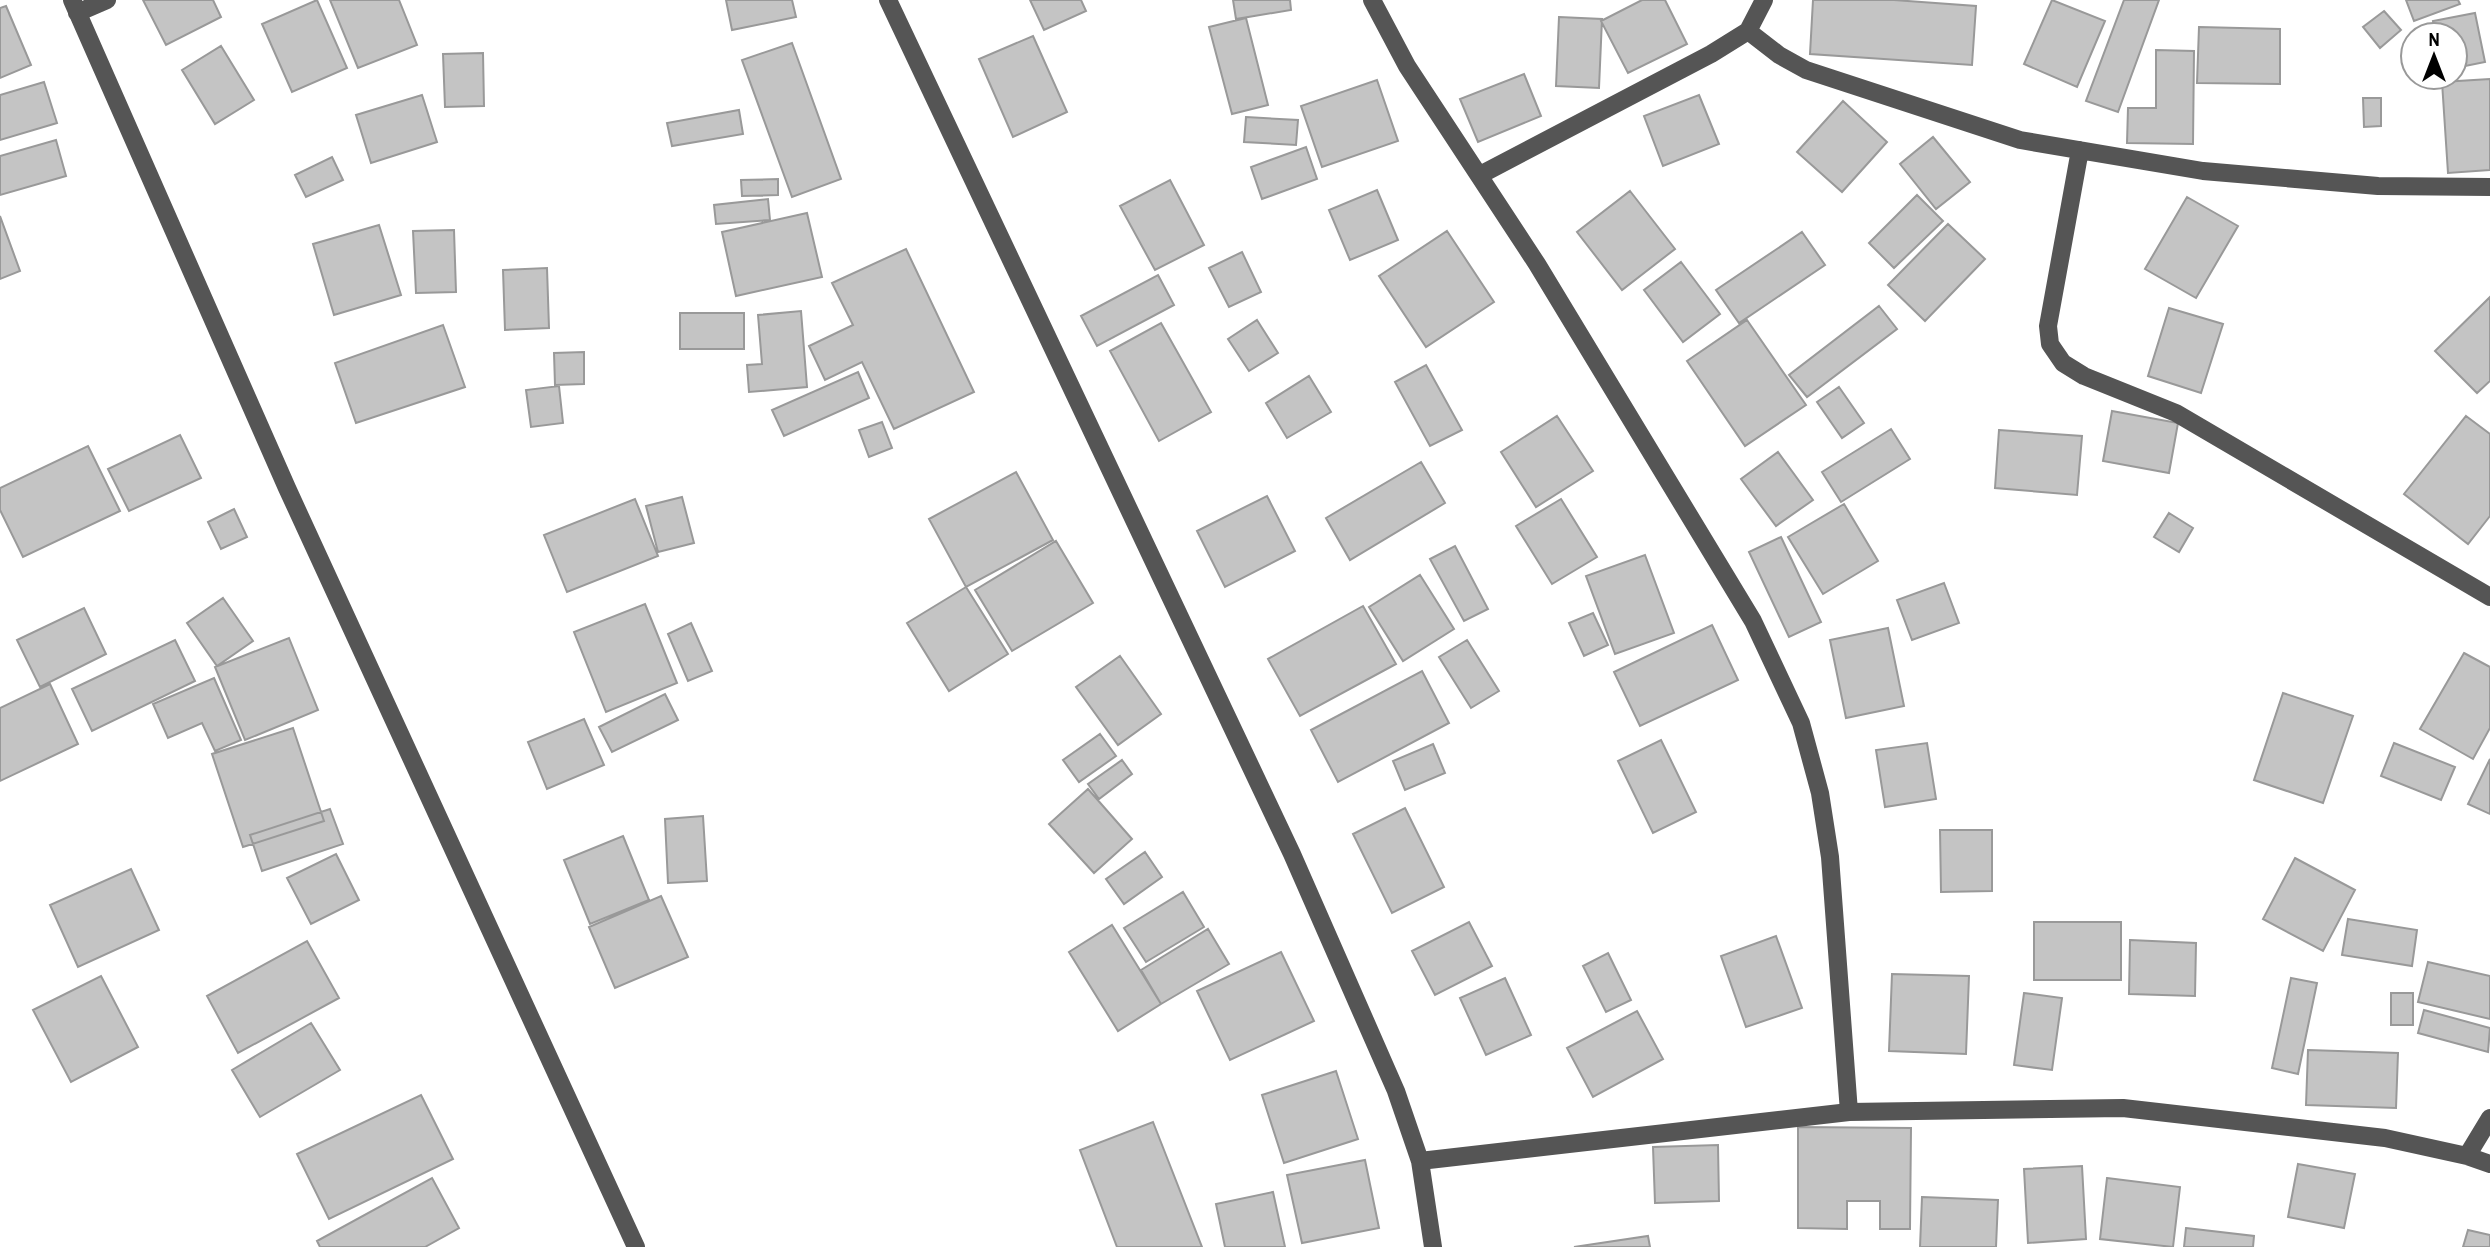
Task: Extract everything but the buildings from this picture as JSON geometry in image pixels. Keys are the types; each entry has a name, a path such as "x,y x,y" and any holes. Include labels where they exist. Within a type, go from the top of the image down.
{"street":[{"path":"107,0 74,7 288,488 636,1247"},
{"path":"888,0 1292,854 1396,1091 1420,1161 1433,1247"},
{"path":"1372,0 1407,66 1480,175 1753,621 1801,723 1820,793 1830,857 1849,1112"},
{"path":"1480,175 1711,54 1748,31 1764,0"},
{"path":"1748,31 1779,55 1806,70 2020,140 2203,171 2378,186 2490,187"},
{"path":"2080,150 2048,326 2050,345 2063,363 2084,376 2176,413 2490,597"},
{"path":"1420,1161 1849,1112 2123,1108 2385,1138 2467,1156 2490,1164"},
{"path":"2467,1156 2490,1118"}]}
